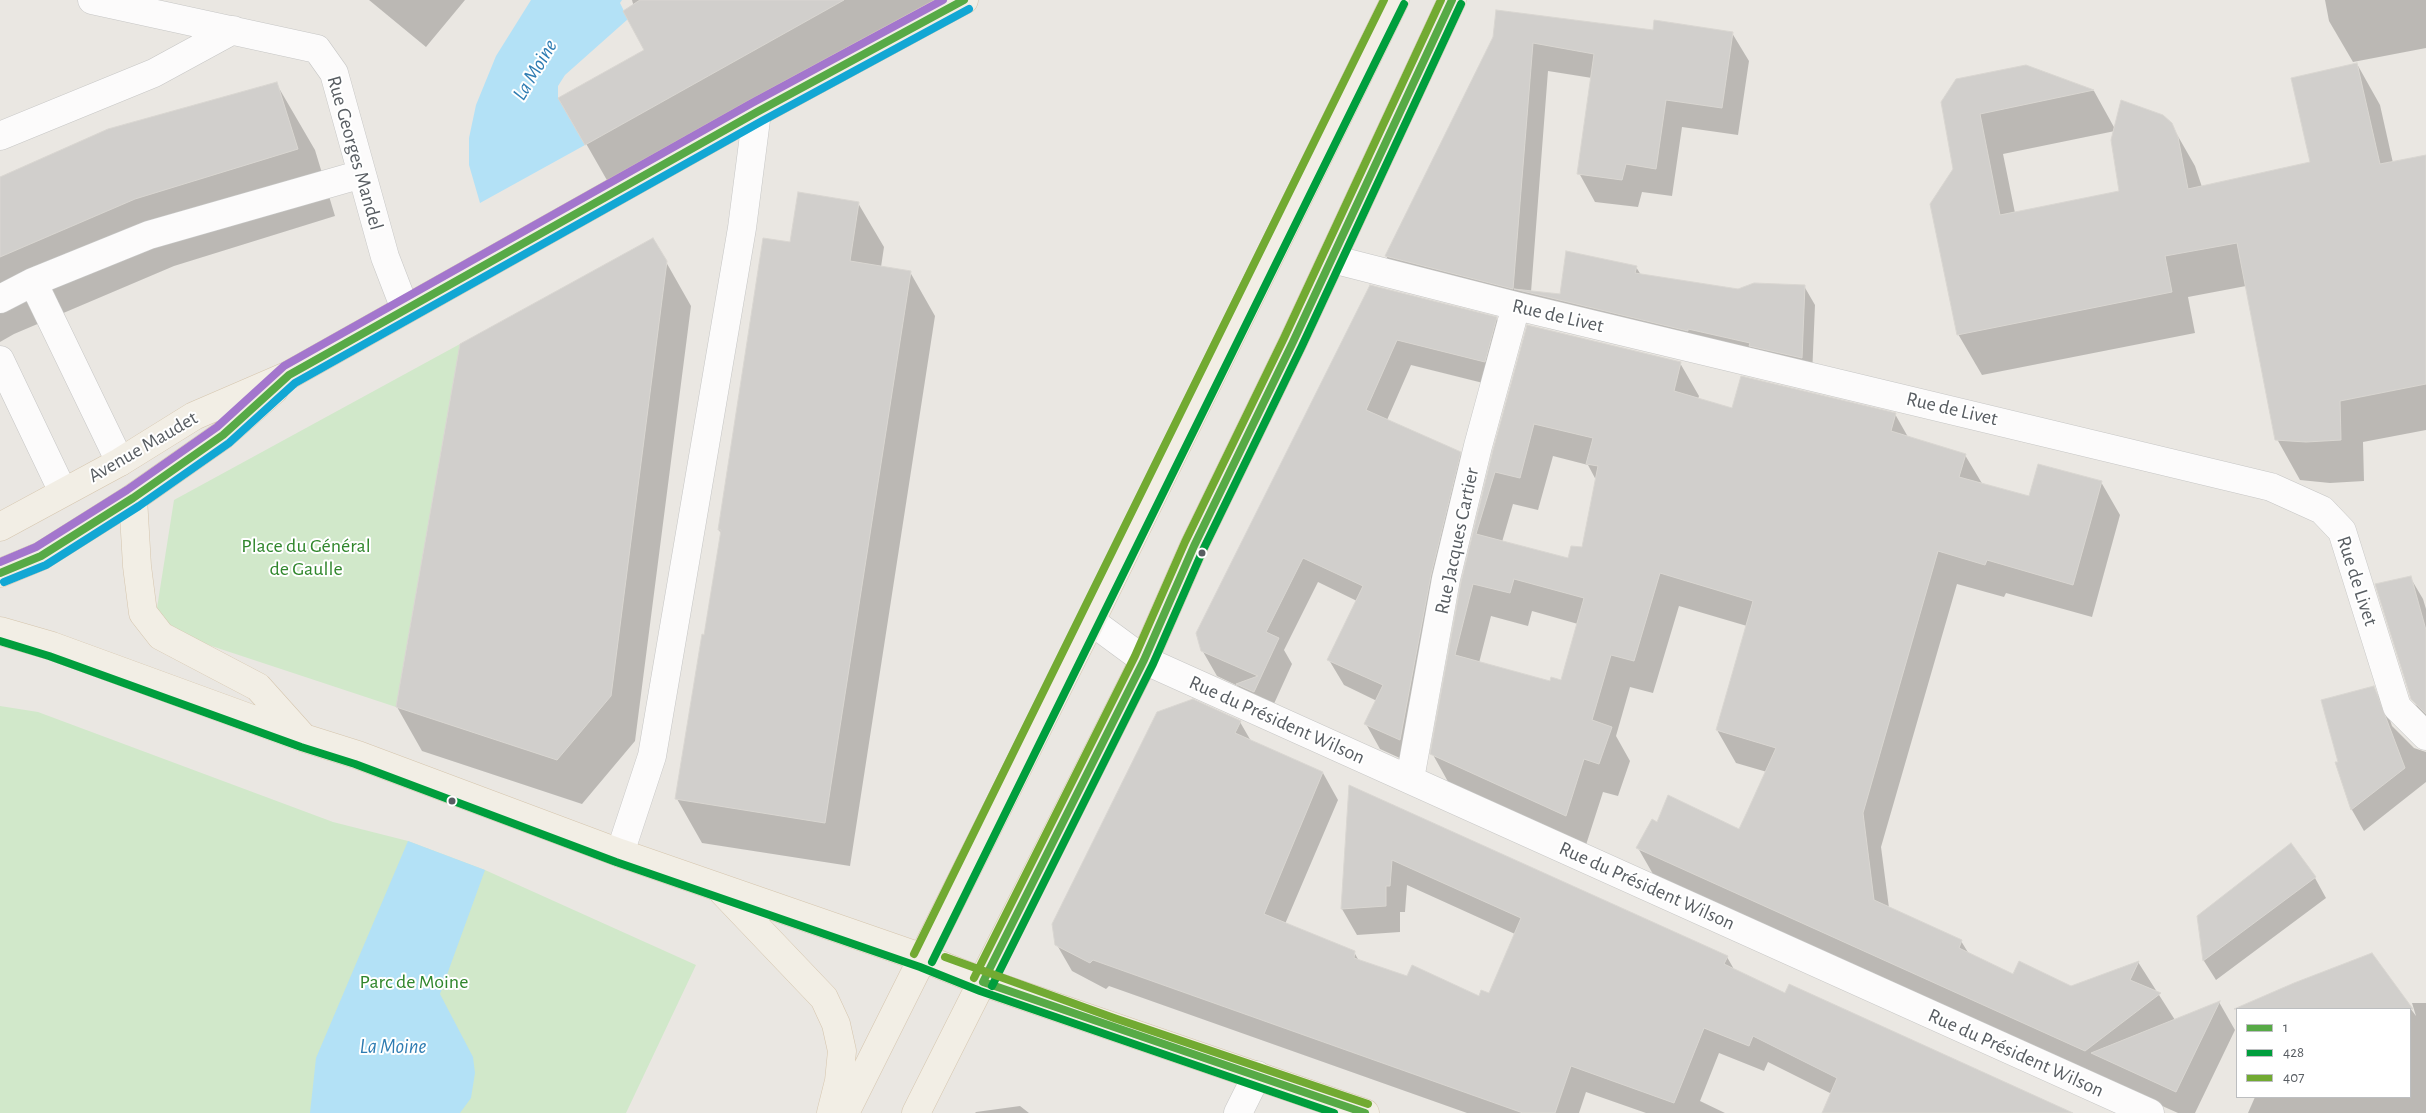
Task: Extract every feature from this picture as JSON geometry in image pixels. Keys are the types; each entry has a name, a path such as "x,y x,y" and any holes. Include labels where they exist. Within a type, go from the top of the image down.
{"main road":[{"name":"Avenue Maudet","path":"0,527 120,462 194,416 289,376 757,112 964,0"},
{"path":"844,1113 924,958 1091,621 1395,0"},
{"path":"916,1113 1144,660 1194,546 1332,259 1452,0"},
{"name":"Avenue Maudet","path":"0,573 41,556 133,498 223,435 289,376"},
{"path":"133,498 137,566 143,613 161,636 258,687 304,738"},
{"path":"0,631 52,646 304,738 358,755 620,853 924,958 983,982 1364,1113"},
{"path":"718,887 824,998 836,1024 842,1051 839,1081 831,1113"}],"street":[{"name":"Rue Georges Mandel","path":"92,0 317,49 334,73 385,257 405,309"},
{"path":"0,136 154,73 233,30"},
{"path":"620,853 652,756 742,228 757,112"},
{"path":"0,299 33,282 149,235 362,174"},
{"name":"Rue de Livet","path":"1332,259 1516,306 2272,487 2322,510 2342,531 2397,707 2426,736"},
{"path":"33,282 120,462"},
{"name":"Rue Jacques Cartier","path":"1410,780 1446,579 1478,446 1516,306"},
{"path":"0,360 63,492"},
{"name":"Rue du Président Wilson","path":"1091,621 1144,660 2150,1113"},
{"path":"1238,1113 1257,1075"}],"green space":[{"name":"Place du Général de Gaulle","path":"460,344 396,707 154,627 174,500"},
{"name":"Parc de Moine","path":"0,706 38,712 333,822 408,841 485,870 696,965 626,1113 0,1113"}],"water":[{"path":"531,0 622,0 620,3 628,19 565,75 558,86 558,98 585,145 480,203 469,165 469,138 476,105 496,56"},
{"name":"La Moine","path":"408,841 485,870 440,994 473,1057 475,1073 471,1098 460,1113 310,1113 316,1058"}],"building":[{"path":"640,0 844,0 585,145 558,98 644,50 623,11"},
{"path":"1496,10 1653,30 1654,20 1733,32 1722,108 1666,100 1656,169 1626,164 1622,180 1577,174 1594,54 1533,43 1513,289 1385,256 1493,37"},
{"path":"2357,63 2380,164 2426,155 2426,384 2340,401 2341,440 2306,442 2275,440 2237,243 2165,256 2172,292 1957,335 1930,204 1953,169 1941,102 1956,79 2026,65 2094,90 1980,114 2000,215 2119,191 2111,140 2121,100 2163,115 2172,123 2178,137 2188,189 2310,162 2291,78"},
{"path":"277,82 298,149 135,199 0,257 0,177 108,129"},
{"path":"798,192 859,202 850,261 911,271 825,823 675,799 721,530 718,530 763,238 790,242"},
{"path":"653,238 667,261 611,696 557,760 396,707 460,344"},
{"path":"1566,251 1637,266 1635,273 1738,289 1754,283 1805,285 1802,358 1749,346 1750,343 1688,329 1688,331 1514,289 1560,294"},
{"path":"1370,285 1497,317 1485,362 1397,340 1366,410 1461,452 1431,575 1400,740 1364,724 1383,685 1327,660 1363,586 1303,558 1266,632 1279,638 1254,692 1236,684 1258,676 1201,651 1196,633"},
{"path":"1527,325 1681,362 1674,391 1732,408 1741,376 1896,413 1891,431 1966,454 1959,477 2029,496 2038,464 2102,481 2073,585 1987,560 1985,565 1938,551 1863,813 1874,900 1962,940 1959,948 2013,974 2019,961 2071,986 2139,961 2130,980 2161,993 2085,1051 1636,848 1652,819 1657,822 1668,795 1739,829 1776,748 1716,730 1753,601 1660,573 1634,661 1611,655 1592,720 1612,727 1599,764 1584,759 1566,816 1430,754 1461,582 1493,450","holes":["1534,424 1593,438 1586,464 1598,466 1582,547 1571,546 1568,558 1476,534 1495,472 1520,478","1514,579 1584,598 1561,680 1551,677 1550,681 1455,655 1473,584 1510,593"]},
{"path":"2411,576 2426,630 2426,714 2411,699 2375,584"},
{"path":"2374,686 2405,768 2351,810 2335,762 2338,762 2321,700"},
{"path":"1193,699 1241,721 1235,733 1323,772 1264,914 1355,951 1354,958 1407,976 1412,965 1479,996 1481,990 1489,993 1521,918 1392,860 1390,886 1386,886 1386,906 1341,909 1349,785 1728,956 1724,964 1785,993 1789,984 2073,1113 1822,1113 1837,1078 1753,1036 1749,1046 1704,1028 1674,1103 1571,1066 1555,1113 1523,1113 1093,960 1090,963 1055,945 1052,924 1157,712"},
{"path":"2291,843 2316,877 2203,961 2197,916"},
{"path":"2372,953 2413,1009 2236,1008"},
{"path":"2220,1001 2176,1092 2091,1053"}],"transit line":[{"path":"0,562 36,547 127,490 217,427 284,366 752,103 943,0"},
{"name":"1","path":"0,573 41,556 133,498 223,435 289,375 757,112 964,0"},
{"name":"407","path":"914,954 1384,0"},
{"name":"407","path":"974,978 1135,656 1185,542 1284,338 1441,0"},
{"name":"1","path":"983,982 1144,660 1194,546 1293,342 1452,0"},
{"name":"428","path":"932,962 1404,4"},
{"name":"428","path":"992,986 1153,664 1203,550 1302,346 1461,4"},
{"path":"4,582 46,565 139,506 229,443 295,383 762,121 969,9"},
{"name":"428","path":"0,641 49,656 301,747 355,764 616,862 920,967 980,991 1334,1113"},
{"name":"407","path":"945,957 1114,1018 1368,1104"},
{"name":"1","path":"983,982 1365,1113"}]}
